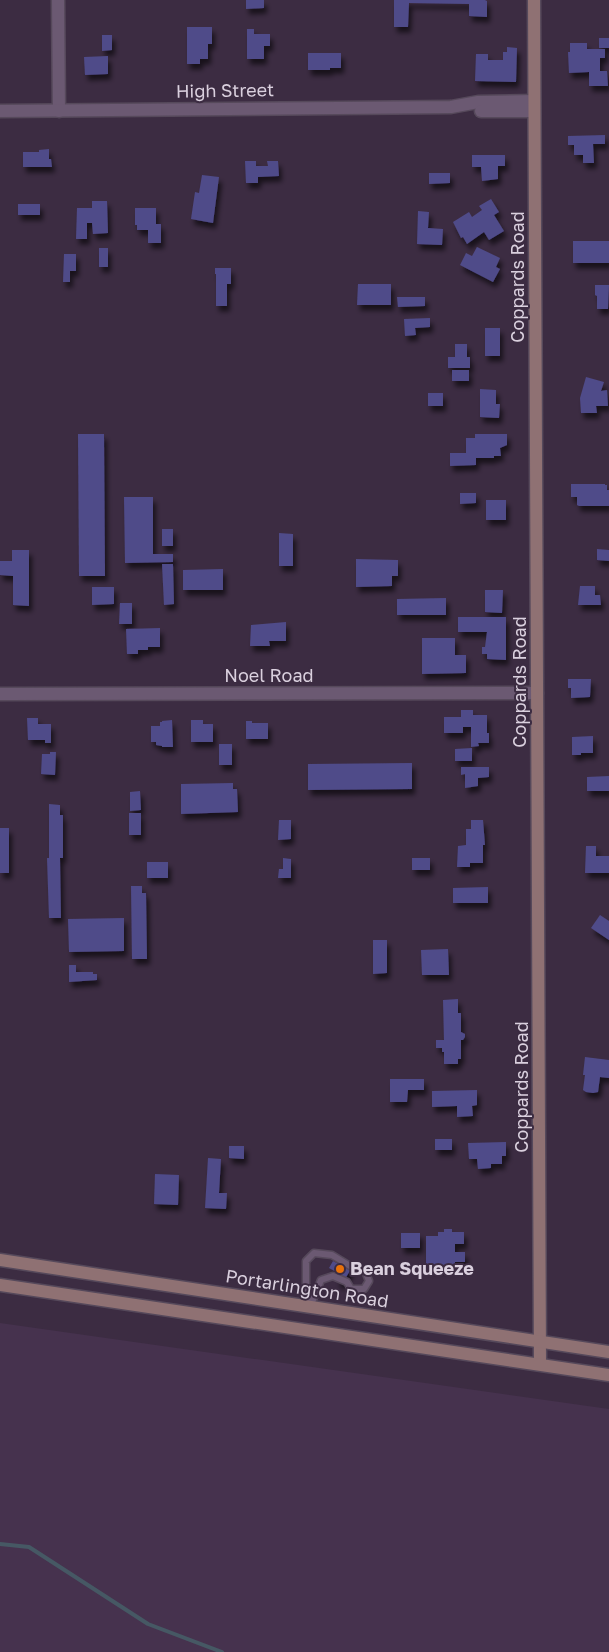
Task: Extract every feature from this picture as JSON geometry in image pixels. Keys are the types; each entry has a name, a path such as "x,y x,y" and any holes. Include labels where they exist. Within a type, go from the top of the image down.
{"street":[{"path":"58,0 59,111"},
{"name":"Coppards Road","path":"534,0 540,1364"},
{"name":"High Street","path":"0,111 451,107 478,111 534,106"},
{"name":"Noel Road","path":"0,694 537,693"},
{"name":"Portarlington Road","path":"0,1260 609,1352"},
{"path":"0,1285 609,1375"}],"lane":[{"path":"314,1253 332,1256 355,1269 365,1271 369,1281 364,1289 351,1288 347,1282 333,1276 321,1280 310,1307 306,1283 306,1261 314,1253"}],"shaded area":[{"path":"0,1323 609,1409 609,1652 0,1652"}],"building":[{"path":"246,0 264,0 264,8 246,9"},
{"path":"394,0 485,0 487,1 487,17 469,16 469,4 409,3 408,27 394,27"},
{"path":"187,27 212,27 212,44 208,44 208,59 200,59 200,64 187,64"},
{"path":"247,29 254,29 254,34 270,34 270,46 264,46 264,59 247,59"},
{"path":"102,35 112,35 112,50 102,51"},
{"path":"599,38 609,38 609,48 599,48"},
{"path":"570,43 587,43 587,49 605,49 605,58 600,58 600,71 607,71 608,86 589,86 589,72 569,73 568,52 570,52"},
{"path":"507,47 517,48 516,82 475,81 476,54 488,54 488,60 503,60 503,52 507,52"},
{"path":"308,53 341,53 341,68 308,70"},
{"path":"108,56 108,74 85,75 84,57"},
{"path":"605,135 605,144 593,144 594,163 583,163 583,155 574,155 574,145 568,145 568,136"},
{"path":"49,149 49,159 51,159 52,167 23,167 23,152 39,152 39,150"},
{"path":"472,155 505,155 505,166 498,166 498,179 482,181 481,167 472,167"},
{"path":"245,161 256,161 256,166 268,166 267,161 278,161 279,176 258,177 258,183 246,183"},
{"path":"429,173 450,173 450,183 429,184"},
{"path":"202,175 219,177 213,223 191,219 195,192 199,193"},
{"path":"491,199 499,212 494,215 504,231 489,240 484,232 467,244 463,237 461,238 453,222 469,212 472,217 482,210 479,206"},
{"path":"92,201 107,201 108,233 93,234 92,223 87,223 87,239 76,239 77,208 92,208"},
{"path":"18,204 40,204 40,215 18,215"},
{"path":"135,208 156,208 156,224 161,224 161,243 148,243 148,230 137,230 137,225 135,225"},
{"path":"418,211 429,212 428,228 443,229 442,245 417,244"},
{"path":"573,241 609,241 609,263 573,263"},
{"path":"477,247 500,258 496,267 500,269 493,282 460,265 466,253 472,256"},
{"path":"99,248 108,248 108,267 99,267"},
{"path":"64,254 76,254 76,271 70,271 70,282 63,282"},
{"path":"215,268 231,268 231,284 227,284 227,306 216,306"},
{"path":"358,284 391,284 391,305 357,305"},
{"path":"595,285 609,285 608,309 597,309"},
{"path":"397,297 425,297 425,306 398,307"},
{"path":"430,318 430,327 415,328 416,335 405,336 404,319"},
{"path":"485,328 500,328 500,356 485,356"},
{"path":"455,344 467,344 467,357 470,357 470,368 448,368 448,357 455,357"},
{"path":"452,370 469,370 469,381 452,381"},
{"path":"586,377 604,382 601,391 607,390 608,406 596,406 597,413 581,413 580,398"},
{"path":"480,389 496,390 496,404 500,404 499,418 480,417"},
{"path":"428,393 443,393 443,406 428,406"},
{"path":"78,434 104,434 105,576 79,576"},
{"path":"475,434 507,434 507,445 500,448 501,456 476,458 476,465 450,466 450,453 466,453 466,438 475,438"},
{"path":"571,484 607,485 607,490 609,490 609,506 577,505 577,497 571,497"},
{"path":"460,493 476,493 476,503 460,504"},
{"path":"124,497 153,497 153,554 173,554 173,562 125,563"},
{"path":"486,500 506,500 506,520 486,520"},
{"path":"162,529 173,529 173,546 162,546"},
{"path":"279,533 293,534 293,566 279,566"},
{"path":"597,549 609,550 609,561 597,560"},
{"path":"12,550 29,550 29,606 13,605 13,576 0,575 0,561 12,561"},
{"path":"356,559 398,560 398,576 392,576 392,586 356,587"},
{"path":"162,564 173,564 174,604 164,605"},
{"path":"223,569 223,590 183,590 183,570"},
{"path":"580,586 595,586 595,595 600,595 601,605 578,605"},
{"path":"92,587 114,587 114,604 92,605"},
{"path":"485,590 503,590 502,613 485,612"},
{"path":"446,598 446,615 397,615 397,599"},
{"path":"120,603 132,603 132,624 119,624"},
{"path":"458,617 506,617 506,660 487,659 487,654 482,654 482,647 485,647 487,632 458,632"},
{"path":"286,622 286,641 269,641 270,646 250,646 251,625"},
{"path":"160,628 160,647 148,647 148,650 138,650 138,654 127,654 126,629"},
{"path":"422,638 455,638 455,655 466,655 466,673 422,674"},
{"path":"568,679 591,679 590,697 571,698 571,688 568,688"},
{"path":"461,710 473,710 473,715 487,715 489,743 478,743 479,746 471,747 471,727 463,727 463,733 444,733 444,717 461,717"},
{"path":"27,718 38,718 38,724 51,724 51,743 45,743 45,740 28,740"},
{"path":"172,720 173,747 162,747 156,745 156,742 151,742 151,726 160,726 162,721"},
{"path":"191,720 203,720 203,724 213,724 213,742 191,742"},
{"path":"246,721 268,723 268,739 246,739"},
{"path":"593,736 593,753 572,755 572,737"},
{"path":"219,744 232,744 232,765 219,765"},
{"path":"472,748 472,761 455,761 455,749"},
{"path":"50,752 56,752 55,775 41,774 42,754 50,754"},
{"path":"412,763 412,789 308,790 308,764"},
{"path":"461,767 489,767 489,777 478,778 478,786 465,788 465,774 461,775"},
{"path":"609,776 609,791 587,791 587,777"},
{"path":"233,783 233,789 237,789 238,812 181,814 181,784"},
{"path":"140,791 141,810 130,811 130,792"},
{"path":"49,804 60,805 60,815 63,815 63,858 60,858 61,918 49,918 47,858 49,858"},
{"path":"129,813 141,813 141,835 129,835"},
{"path":"279,820 291,820 291,839 278,840"},
{"path":"471,820 483,820 485,845 483,845 483,863 470,863 470,867 457,867 458,846 466,845 466,829 471,829"},
{"path":"0,828 9,828 9,873 0,873"},
{"path":"586,846 596,846 596,856 609,856 609,873 585,873"},
{"path":"283,858 291,859 291,878 278,878 279,869 283,869"},
{"path":"412,858 430,858 430,870 412,870"},
{"path":"147,862 168,862 168,878 147,878"},
{"path":"131,886 142,886 142,893 146,893 147,959 132,959"},
{"path":"488,887 488,903 453,903 453,888"},
{"path":"600,915 609,921 609,940 591,928"},
{"path":"124,918 124,951 69,952 68,919"},
{"path":"373,940 387,940 387,973 373,974"},
{"path":"448,949 449,975 422,975 421,950"},
{"path":"69,965 76,965 76,972 93,972 93,974 97,974 97,980 69,982"},
{"path":"458,999 458,1013 461,1013 461,1032 465,1034 463,1040 461,1040 461,1059 458,1059 458,1064 444,1064 442,1048 436,1048 436,1040 444,1040 443,1000"},
{"path":"585,1057 609,1060 609,1078 600,1077 598,1092 593,1093 583,1090"},
{"path":"390,1079 424,1079 424,1090 408,1090 407,1102 390,1102"},
{"path":"477,1090 477,1105 472,1106 473,1116 457,1117 457,1106 432,1107 432,1091"},
{"path":"435,1139 452,1139 452,1150 435,1150"},
{"path":"506,1142 506,1156 502,1156 502,1164 491,1164 491,1168 478,1169 477,1159 469,1159 468,1143"},
{"path":"229,1146 244,1146 244,1159 229,1158"},
{"path":"208,1158 221,1159 219,1193 227,1193 226,1209 205,1208"},
{"path":"155,1174 179,1175 178,1205 154,1204"},
{"path":"444,1229 452,1229 452,1232 464,1232 464,1244 455,1244 455,1252 465,1252 465,1262 455,1262 455,1268 426,1268 426,1236 438,1236 438,1232 444,1232"},
{"path":"401,1233 420,1233 420,1248 401,1248"},
{"path":"348,1260 354,1264 342,1284 336,1281 340,1274 329,1268 333,1261 344,1267"}],"waterway":[{"path":"0,1544 29,1547 148,1624 222,1652"}],"place":[{"name":"Bean Squeeze","path":"340,1269"}]}
